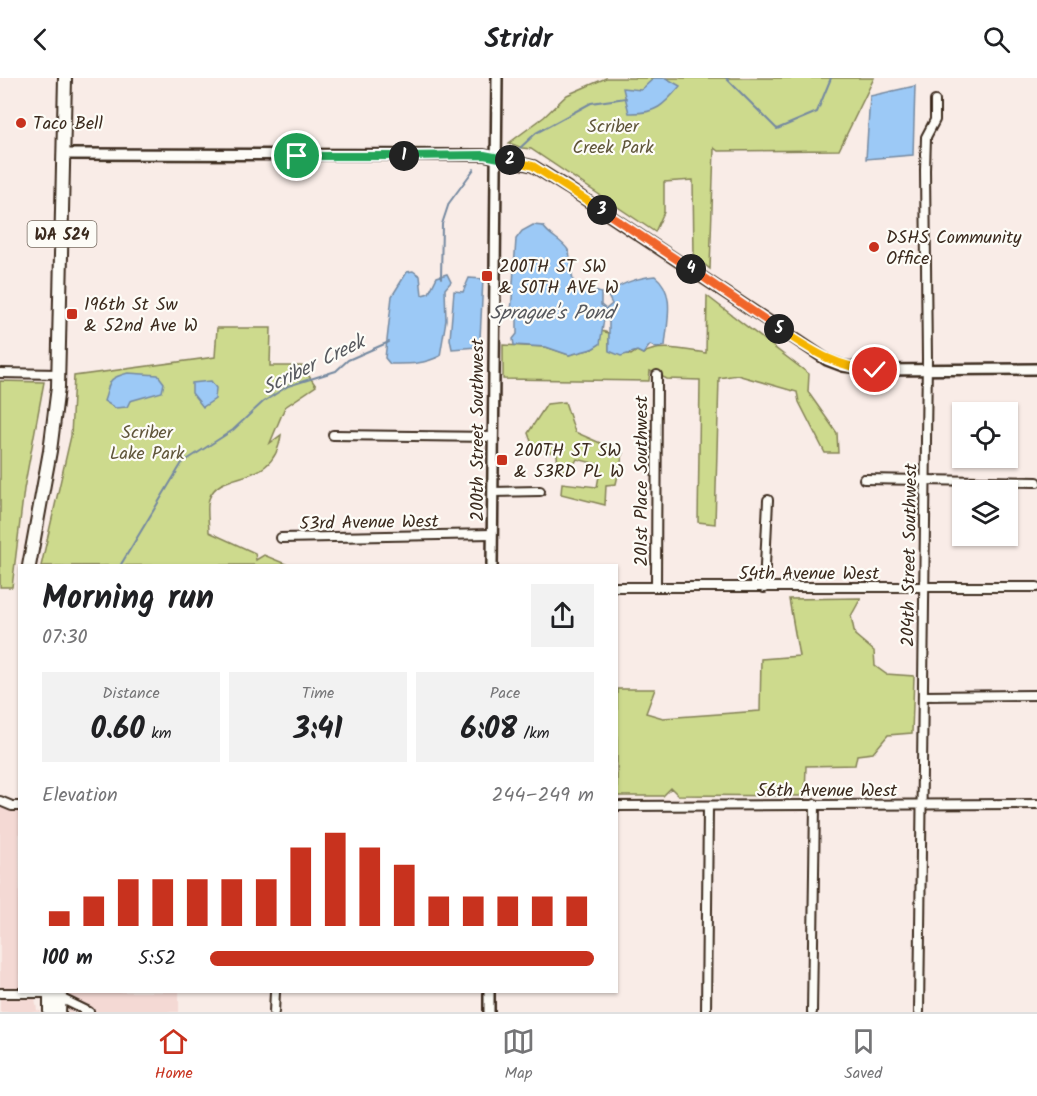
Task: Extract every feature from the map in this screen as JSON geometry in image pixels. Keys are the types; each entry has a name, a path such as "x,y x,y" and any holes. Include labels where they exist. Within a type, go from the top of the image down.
{"main road":[{"name":"WA 524","path":"29,564 50,451 59,374 65,78"},
{"path":"50,1012 55,993"},
{"path":"55,993 59,1012"}],"street":[{"name":"200th Street Southwest","path":"492,564 497,78"},
{"name":"204th Street Southwest","path":"919,1012 924,696 926,137 935,120 935,101"},
{"path":"64,154 484,155 533,166 817,355 843,366 875,370 1037,369"},
{"path":"0,373 59,374"},
{"name":"201st Place Southwest","path":"656,587 657,375"},
{"path":"333,435 493,437"},
{"path":"864,479 1037,482"},
{"path":"493,492 540,490"},
{"path":"764,588 768,500"},
{"name":"53rd Avenue West","path":"281,538 492,534"},
{"name":"54th Avenue West","path":"618,587 1037,587"},
{"path":"924,696 1037,695"},
{"path":"0,801 18,806"},
{"path":"812,1012 815,804"},
{"name":"56th Avenue West","path":"618,806 1037,804"},
{"path":"706,1012 708,806"},
{"path":"0,993 55,993 89,1012"},
{"path":"274,1012 275,993"},
{"path":"489,993 489,1012"}],"shaded area":[{"path":"0,803 18,811 18,993 34,993 37,1010 42,1012 0,1012"},
{"path":"68,993 179,993 179,1012 68,1012"}],"green space":[{"name":"Scriber Creek Park","path":"606,78 874,78 839,150 718,151 714,148 710,269 694,256 693,180 664,182 664,212 655,232 531,149 509,143 544,117 567,95"},
{"path":"707,296 809,374 808,392 837,433 838,453 825,453 799,402 797,392 737,375 719,378 715,524 698,522 700,380 667,379 650,371 649,381 503,379 503,345 546,347 569,355 592,349 599,344 601,331 609,333 609,350 631,355 637,351 643,354 665,348 706,353"},
{"name":"Scriber Lake Park","path":"217,328 271,328 270,366 302,366 316,386 285,407 270,443 281,435 276,452 268,464 258,471 223,483 215,489 208,503 209,532 255,553 256,560 264,555 286,564 41,564 71,436 74,376 215,357"},
{"path":"0,381 44,382 24,489 12,587 0,587"},
{"path":"565,402 575,432 623,453 616,484 606,485 605,505 561,494 562,483 597,487 601,465 577,459 571,470 558,470 557,454 533,447 528,433 547,404"},
{"path":"861,598 851,616 855,635 874,651 875,666 886,674 914,676 912,733 888,735 873,753 857,755 855,765 806,766 805,796 678,795 671,788 663,796 618,796 618,689 655,689 646,713 663,718 760,711 761,659 799,656 789,599"}],"water":[{"path":"654,78 666,78 680,86 659,107 646,112 629,113 623,88 641,90"},
{"path":"915,86 913,155 866,159 870,96"},
{"name":"Sprague's Pond","path":"533,225 543,226 568,250 574,284 601,293 601,305 606,309 612,304 608,296 616,288 655,276 666,290 668,299 665,346 657,348 650,345 643,354 637,351 621,356 609,351 609,321 604,319 600,344 592,349 569,355 546,347 514,345 517,319 511,314 516,239 522,231"},
{"path":"413,271 420,276 422,295 429,293 437,277 447,274 451,282 445,289 446,320 440,356 409,364 390,364 385,358 392,296 407,272"},
{"path":"469,278 483,279 480,339 477,347 452,349 450,339 454,291 463,292"},
{"path":"128,373 158,375 164,383 162,392 130,401 127,407 115,408 104,401 110,382"},
{"path":"211,381 216,388 215,399 203,407 192,393 192,383"}],"waterway":[{"name":"Scriber Creek","path":"726,78 777,129 817,112 831,78"},
{"name":"Scriber Creek","path":"520,148 536,133 591,103 626,98"},
{"name":"Scriber Creek","path":"441,278 442,224 449,203 474,169"},
{"name":"Scriber Creek","path":"121,564 182,463 233,430 263,402 288,386 336,371 348,360 389,342"}],"place":[{"name":"Taco Bell","path":"21,123"},
{"name":"DSHS Community Office","path":"874,247"},
{"name":"200TH ST SW & 50TH AVE W","path":"487,276"},
{"name":"196th St Sw & 52nd Ave W","path":"72,314"},
{"name":"200TH ST SW & 53RD PL W","path":"502,460"}],"route":[{"path":"297,156 484,155 533,166 619,221 817,355 843,366 875,370"}]}
